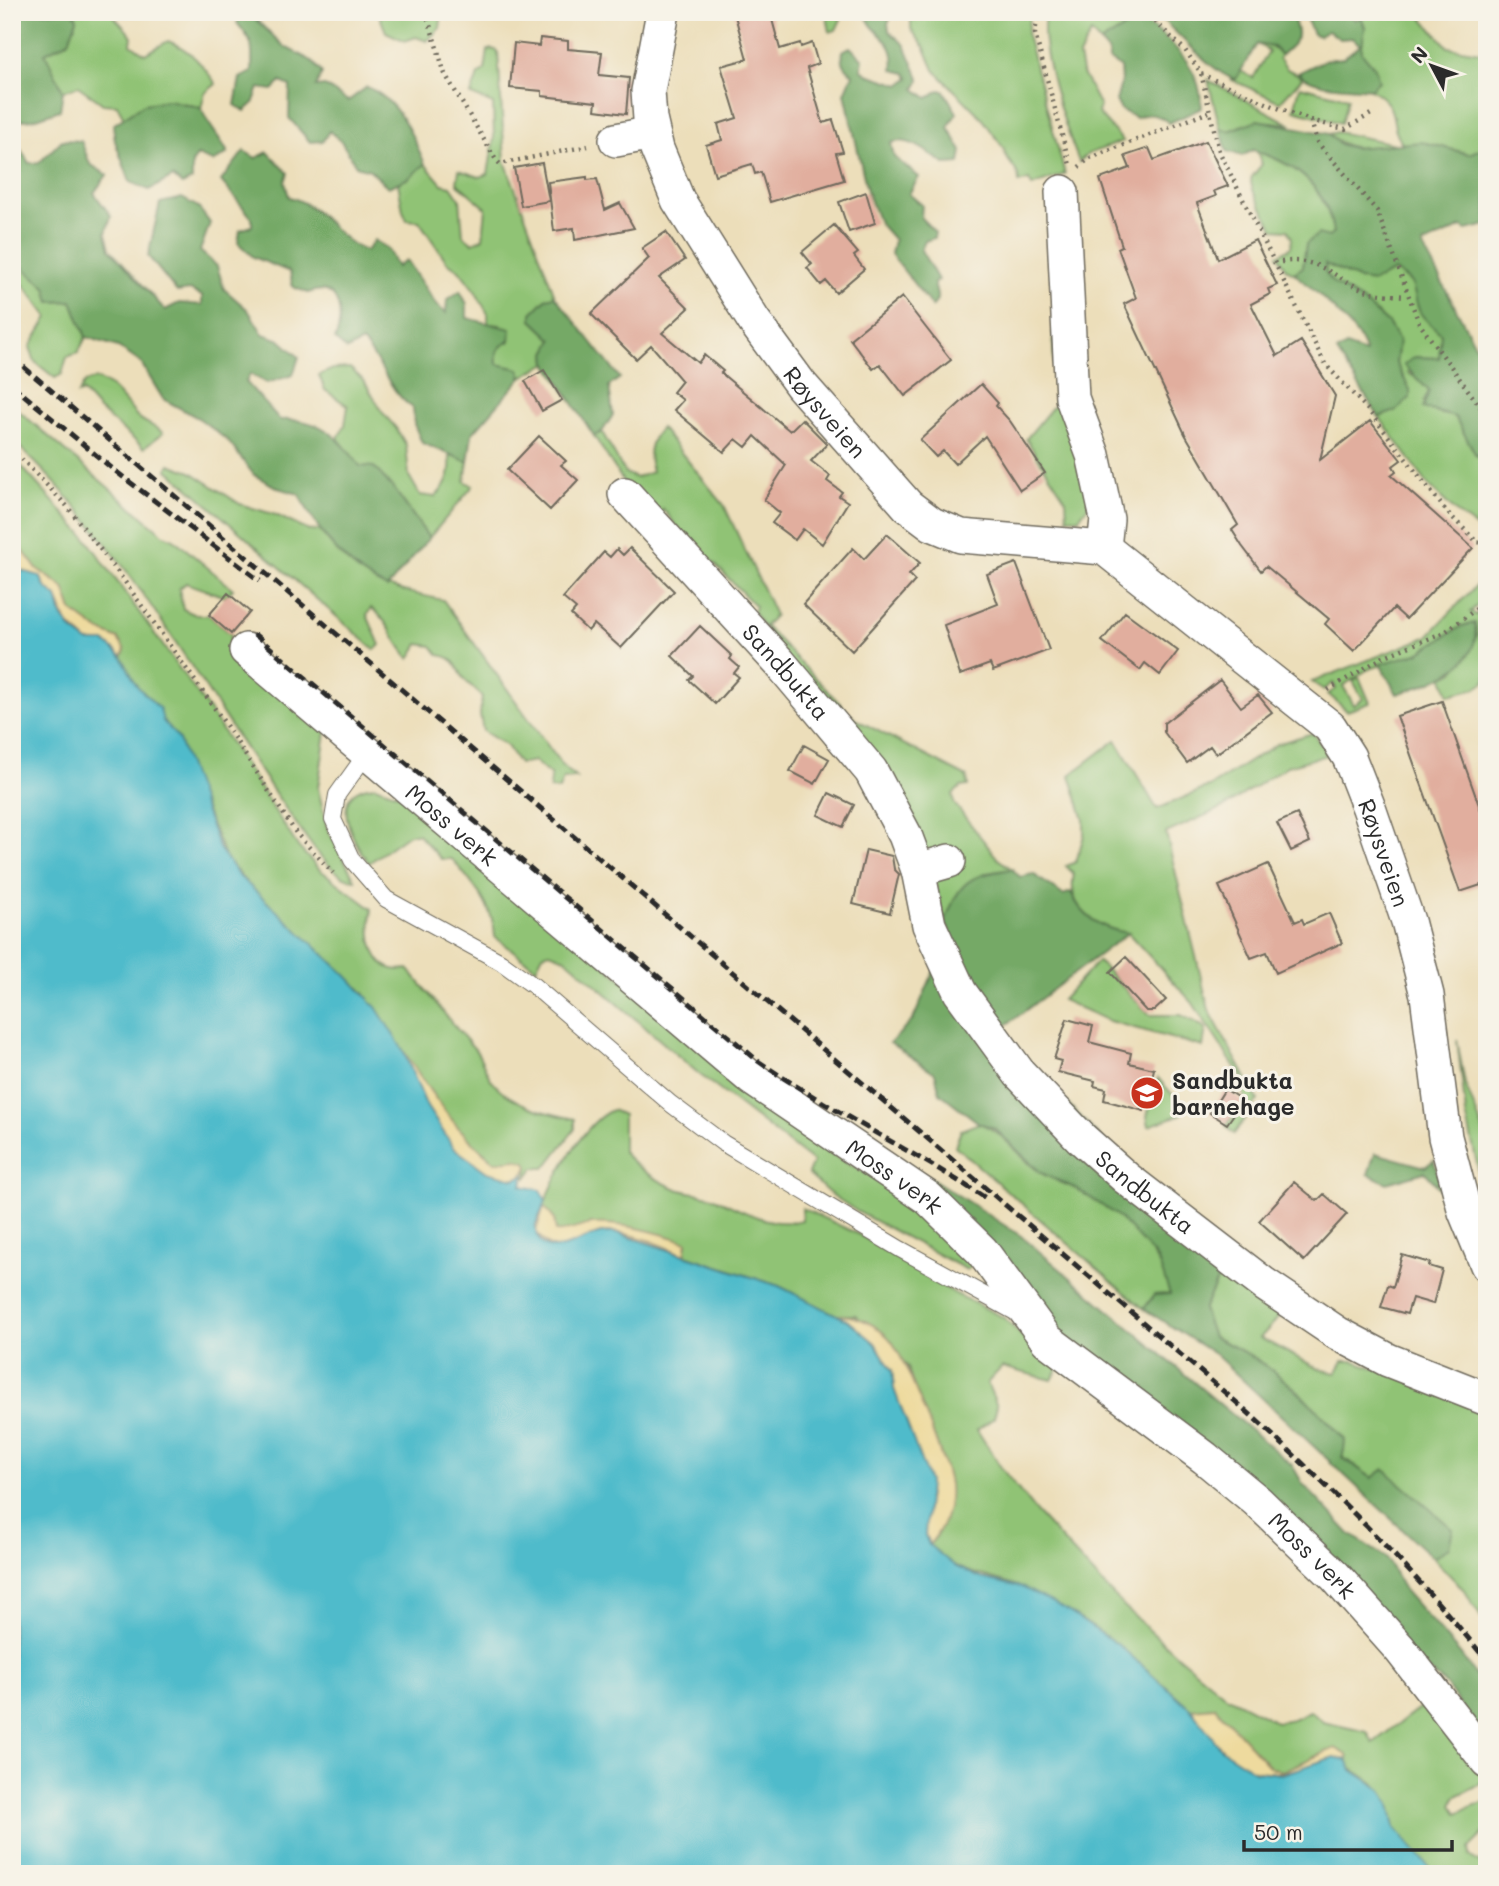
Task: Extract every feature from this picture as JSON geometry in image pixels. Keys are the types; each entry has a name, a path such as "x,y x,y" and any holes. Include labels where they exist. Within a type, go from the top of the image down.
{"street":[{"name":"Røysveien","path":"663,12 648,91 653,133 678,200 754,321 801,385 908,506 932,524 961,536 1104,548 1305,704 1330,727 1349,757 1408,922 1427,995 1445,1137 1465,1212 1487,1265"},
{"path":"616,141 653,133"},
{"path":"1062,192 1072,398 1093,455 1107,519 1104,548"},
{"name":"Sandbukta","path":"625,494 694,567 853,746 934,865 929,925 960,992 1019,1073 1102,1159 1264,1284 1337,1333 1388,1360 1487,1399"},
{"name":"Moss verk","path":"246,650 751,1078 928,1198 982,1251 1031,1322 1047,1340 1205,1458 1300,1541 1401,1649 1487,1761"}],"lane":[{"path":"367,753 337,795 333,819 352,860 386,900 501,962 534,986 671,1104 723,1143 900,1249 1031,1322"}],"path":[{"path":"426,12 444,74 485,146 500,164 616,141"},
{"path":"1038,12 1035,34 1074,177 1062,192"},
{"path":"1145,12 1185,50 1200,73 1219,151 1325,364 1368,410 1447,512 1477,542 1487,543"},
{"path":"1200,73 1282,111 1311,121 1345,129 1360,124 1371,114"},
{"path":"1090,158 1209,113"},
{"path":"1311,121 1317,142 1377,211 1406,296 1433,345 1487,416"},
{"path":"1281,262 1296,260 1310,263 1364,290 1406,296"},
{"path":"12,449 66,505 120,575 220,716 296,833 338,877"},
{"path":"1336,685 1385,656 1446,632 1487,601"}],"green space":[{"path":"12,12 74,12 77,19 69,41 45,53 63,91 60,110 34,119 12,121"},
{"path":"74,12 110,12 132,36 131,44 145,54 168,41 176,44 195,58 216,84 205,93 201,108 179,102 161,102 144,107 124,118 117,105 103,104 78,86 63,91 45,53 69,41 77,19"},
{"path":"378,12 442,12 440,28 427,41 416,37 405,41 386,32"},
{"path":"826,12 843,15 836,30 830,32"},
{"path":"865,12 893,12 888,24 889,31 905,45 920,80 915,89 928,98 939,90 944,91 957,113 948,127 962,151 960,163 945,164 920,147 898,141 891,143 894,157 919,177 909,194 922,205 921,218 935,232 934,238 925,241 921,250 938,280 934,283 937,298 932,307 891,254 894,240 879,223 867,191 845,93 853,74 844,64 843,51 850,47 863,59 861,69 867,74 900,85 909,78 906,73 893,70 892,50 868,20"},
{"path":"904,12 1030,12 1027,35 1065,174 1032,186 1029,180 1019,183 1017,173 1004,149 982,118 934,70 925,48 911,29 911,18"},
{"path":"1046,12 1129,12 1131,24 1100,43 1091,33 1079,56 1082,72 1100,106 1098,113 1123,141 1088,154 1079,162 1060,108 1049,65 1045,44"},
{"path":"1174,12 1292,12 1297,36 1281,55 1273,47 1257,44 1236,79 1228,77 1208,63 1160,18 1169,19"},
{"path":"1303,12 1349,12 1355,20 1360,17 1365,27 1361,52 1375,68 1379,81 1370,89 1342,87 1314,82 1298,73 1325,60 1343,58 1360,45 1353,38 1340,39 1328,31 1319,36 1313,34"},
{"path":"1360,12 1417,12 1448,47 1487,53 1487,146 1470,154 1422,142 1403,145 1395,129 1391,109 1370,89 1379,81 1361,52 1365,27"},
{"path":"251,15 285,47 312,61 322,73 316,87 325,86 348,101 367,87 387,100 403,119 425,164 409,178 388,187 370,170 356,166 341,141 329,131 323,141 310,142 289,118 290,86 281,82 273,90 259,88 253,104 245,111 235,105 240,78 252,72 251,46 237,23 239,18"},
{"path":"1131,16 1151,26 1179,51 1193,71 1202,108 1169,123 1153,115 1136,118 1121,110 1116,101 1121,83 1120,67 1109,60 1108,51 1100,43 1131,24"},
{"path":"1266,43 1281,55 1279,58 1287,69 1303,77 1280,102 1230,79 1236,79 1241,71 1253,78 1269,51 1257,44"},
{"path":"488,50 498,51 505,161 555,296 547,298 532,320 553,340 546,353 547,363 522,377 519,369 497,364 500,325 488,324 488,314 475,291 459,270 447,262 419,221 407,220 398,183 409,178 425,164 442,184 451,186 460,199 463,235 473,243 483,238 486,208 457,183 459,170 480,177 488,174 494,139 493,104 471,95 478,75 485,70"},
{"path":"1208,80 1292,125 1260,122 1245,124 1229,131 1220,128"},
{"path":"1300,86 1348,98 1341,123 1294,110"},
{"path":"169,100 201,108 228,153 213,162 198,155 192,163 192,180 182,185 173,177 149,190 130,182 115,141 113,125 144,104"},
{"path":"1257,120 1329,134 1339,144 1353,148 1422,142 1469,154 1487,146 1487,225 1467,230 1462,227 1422,245 1487,367 1487,464 1476,455 1455,417 1423,408 1429,391 1404,365 1414,357 1439,358 1441,334 1420,313 1408,279 1394,271 1373,282 1360,280 1325,264 1326,274 1333,283 1361,300 1388,323 1399,341 1396,363 1410,390 1410,398 1396,411 1379,417 1337,352 1346,346 1365,353 1363,345 1336,311 1294,273 1303,267 1306,244 1318,234 1329,237 1333,233 1330,217 1317,190 1295,170 1268,155 1253,150 1242,156 1227,151 1220,128 1229,131"},
{"path":"1337,132 1400,145 1354,147 1337,141 1329,134"},
{"path":"12,135 29,163 39,163 62,140 81,141 90,164 107,175 94,193 111,216 106,233 110,249 165,310 179,303 202,305 202,296 190,290 177,292 148,256 160,203 182,198 198,207 210,223 200,251 217,266 224,289 248,310 263,334 280,340 299,357 293,375 267,383 250,374 246,382 280,420 307,422 327,431 360,466 374,467 394,489 429,538 387,588 359,571 335,549 315,523 299,494 278,488 254,475 228,441 200,419 163,399 141,363 118,347 86,337 72,301 50,302 46,287 18,263 12,268"},
{"path":"244,151 256,158 268,152 288,173 285,182 289,197 310,207 355,246 366,251 374,240 387,248 397,267 406,260 437,306 446,313 447,300 460,291 467,304 467,318 511,329 510,341 500,347 497,353 497,364 519,369 522,377 472,434 468,462 422,443 414,424 413,408 398,394 369,350 362,342 347,350 335,340 340,321 333,296 319,290 308,293 293,287 290,272 253,257 238,243 240,230 252,226 252,218 221,181"},
{"path":"1257,152 1285,164 1308,181 1317,192 1330,218 1333,233 1330,237 1306,244 1303,267 1294,273 1286,269 1278,255 1291,247 1292,238 1288,230 1273,229 1252,188 1252,177 1262,164"},
{"path":"18,263 46,287 50,302 72,301 86,337 78,353 67,357 62,374 55,378 35,362 30,347 48,317 24,285 12,286 12,268"},
{"path":"1325,263 1360,280 1394,271 1412,283 1421,313 1442,334 1439,358 1414,357 1408,373 1420,380 1429,391 1424,401 1437,413 1455,417 1476,455 1487,464 1487,535 1459,515 1429,486 1379,417 1396,411 1410,390 1396,363 1399,341 1388,323 1361,300 1333,283 1326,274"},
{"path":"555,296 620,378 609,386 613,415 602,432 594,436 547,363 546,353 553,340 532,320 532,313 547,298"},
{"path":"1053,331 1091,502 1079,518 1067,518 1066,500 1026,439 1055,404"},
{"path":"350,368 364,381 406,445 409,476 420,495 435,497 443,487 450,472 449,453 468,462 465,481 473,486 429,538 394,489 360,466 338,438 345,425 348,406 325,390 319,375 333,369"},
{"path":"95,379 113,389 139,418 163,433 144,448 98,409 83,392 78,394 85,382"},
{"path":"12,405 164,535 174,539 233,589 225,597 186,583 179,589 183,609 196,615 209,615 231,634 230,640 326,732 318,788 327,828 355,880 338,873 316,851 279,800 173,638 98,533 57,485 12,440"},
{"path":"661,428 724,505 775,615 765,626 855,719 967,777 968,786 961,787 953,794 954,803 998,859 1012,869 986,873 945,922 928,857 753,612 755,606 712,561 699,554 663,509 661,516 632,495 594,436 602,432 625,473 636,478 652,472 650,448 653,438"},
{"path":"12,456 86,538 209,710 299,848 319,869 372,909 372,941 379,960 386,966 408,969 474,1048 492,1081 500,1089 530,1107 575,1119 575,1129 545,1168 534,1168 526,1179 528,1167 515,1159 495,1162 453,1125 364,993 252,889 226,859 178,738 163,721 156,706 137,686 122,657 125,650 118,639 98,630 72,611 64,588 36,568 12,536"},
{"path":"170,464 191,472 240,504 276,515 309,531 319,530 347,561 373,580 403,591 443,600 561,764 576,778 563,779 559,790 550,789 551,776 534,761 519,764 507,746 483,731 480,715 482,697 466,681 453,661 439,655 432,646 419,644 410,659 371,608 367,615 380,645 375,650 167,469"},
{"path":"1487,574 1487,597 1470,612 1476,615 1487,606 1487,674 1485,682 1476,688 1449,695 1443,678 1454,672 1477,636 1475,623 1462,626 1418,653 1367,670 1343,686 1354,705 1363,699 1353,681 1359,677 1370,703 1347,711 1328,694 1336,689 1333,683 1324,690 1312,682 1427,637"},
{"path":"1475,623 1475,639 1462,663 1438,679 1397,694 1380,664 1418,653 1462,626"},
{"path":"1313,733 1328,755 1287,766 1224,807 1166,833 1209,1010 1258,1100 1234,1134 1226,1126 1245,1101 1242,1078 1192,1002 1128,933 1095,922 1079,907 1073,886 1074,874 1066,866 1076,862 1084,835 1084,820 1070,775 1116,740 1157,809 1211,786 1277,744"},
{"path":"375,786 401,795 830,1153 906,1195 970,1259 971,1266 967,1270 858,1212 829,1193 808,1174 813,1162 699,1074 565,958 550,952 543,954 536,968 495,937 491,915 474,886 452,859 441,859 418,834 409,834 369,863 350,829 347,805 351,796 360,789"},
{"path":"1012,869 1020,877 1033,874 1063,895 1071,892 1080,908 1093,920 1128,933 997,1032 945,922 956,897 968,882 985,874"},
{"path":"1098,961 1150,1015 1181,1015 1206,1028 1203,1047 1109,1021 1062,1000"},
{"path":"936,966 1224,1267 1203,1309 1213,1337 1251,1356 1301,1394 1345,1440 1343,1458 1372,1478 1384,1469 1453,1529 1449,1547 1433,1558 1216,1355 1144,1309 1154,1295 1170,1294 1157,1258 1119,1217 1077,1189 1041,1173 994,1128 979,1123 940,1093 935,1073 890,1043 913,1020"},
{"path":"1457,1040 1465,1084 1487,1140 1487,1209 1466,1114"},
{"path":"1158,1078 1180,1103 1182,1114 1149,1126 1147,1116"},
{"path":"612,1110 623,1115 623,1152 654,1178 677,1189 709,1196 768,1220 802,1220 802,1208 858,1234 956,1294 1003,1317 1034,1348 1060,1366 1052,1380 1002,1367 987,1383 997,1406 994,1418 977,1430 1002,1469 1037,1513 1124,1607 1179,1657 1226,1696 1276,1722 1293,1719 1310,1711 1323,1722 1367,1732 1373,1743 1427,1702 1485,1775 1480,1784 1455,1797 1452,1805 1457,1813 1487,1801 1487,1830 1469,1848 1470,1856 1481,1864 1483,1874 1435,1874 1395,1828 1390,1805 1374,1783 1349,1767 1347,1755 1335,1748 1282,1771 1269,1767 1215,1707 1191,1709 1128,1654 1077,1617 1026,1589 957,1567 940,1555 929,1545 938,1534 949,1484 914,1391 908,1367 856,1315 836,1315 779,1286 685,1255 687,1242 591,1224 565,1233 555,1231 554,1219 544,1206 555,1181 581,1138 601,1116"},
{"path":"979,1123 997,1133 1041,1173 1092,1198 1121,1219 1157,1260 1170,1294 1154,1295 1144,1309 955,1146 961,1130"},
{"path":"1375,1153 1425,1167 1434,1160 1442,1191 1425,1172 1387,1183 1368,1174"},
{"path":"925,1174 1021,1236 1292,1465 1303,1484 1350,1534 1386,1558 1404,1590 1461,1655 1487,1691 1487,1744 1446,1685 1065,1345 920,1180"},
{"path":"1224,1267 1281,1315 1260,1338 1319,1369 1336,1373 1343,1361 1354,1361 1487,1406 1487,1627 1465,1591 1433,1558 1449,1547 1384,1469 1372,1478 1343,1457 1345,1440 1301,1394 1251,1356 1213,1337 1203,1309"}],"sand":[{"path":"12,536 36,568 64,588 72,611 98,630 118,639 125,650 122,657 107,645 88,642 67,623 57,597 45,587 40,576 12,568"},
{"path":"403,1050 434,1096 467,1137 495,1162 515,1159 526,1162 528,1167 523,1174 510,1179 481,1170 450,1144 427,1108"},
{"path":"544,1206 554,1219 556,1231 593,1224 628,1226 687,1242 685,1255 637,1237 607,1232 570,1246 553,1247 544,1242 536,1231"},
{"path":"836,1315 864,1320 888,1337 904,1363 923,1408 949,1485 949,1502 945,1517 939,1532 929,1545 923,1528 929,1495 894,1389 892,1370 875,1343"},
{"path":"1215,1707 1270,1767 1283,1771 1335,1748 1347,1755 1347,1760 1331,1759 1284,1772 1251,1769 1226,1753 1191,1709"}],"water":[{"path":"12,568 40,576 45,587 57,597 62,616 72,630 88,642 105,642 122,657 137,686 160,709 163,721 178,738 219,848 238,875 346,975 376,1007 403,1050 427,1107 454,1148 487,1172 515,1179 524,1175 522,1186 541,1190 546,1201 535,1226 539,1239 545,1246 564,1247 603,1233 620,1234 779,1286 849,1321 875,1343 892,1370 894,1389 929,1482 925,1535 929,1545 956,1567 981,1578 1024,1588 1063,1608 1120,1646 1191,1709 1221,1749 1255,1771 1282,1774 1334,1757 1347,1760 1352,1770 1382,1790 1390,1805 1395,1828 1435,1874 12,1874"}],"building":[{"path":"734,12 770,12 780,49 800,43 801,47 812,43 818,64 807,68 823,123 833,120 843,152 836,153 844,180 770,202 761,172 755,174 752,164 715,175 706,145 722,140 718,124 737,118 721,66 747,59"},
{"path":"540,38 568,41 568,49 602,52 599,75 629,78 626,114 595,110 596,102 542,96 542,91 510,88 514,43 539,46"},
{"path":"1206,141 1228,186 1214,191 1216,196 1197,203 1218,259 1255,240 1277,285 1268,289 1270,294 1251,304 1277,356 1301,341 1335,396 1320,460 1370,421 1401,460 1393,466 1396,471 1391,475 1473,548 1406,619 1394,608 1354,651 1325,624 1329,619 1266,566 1261,571 1242,546 1232,530 1238,525 1185,434 1124,304 1136,298 1118,248 1122,246 1100,179 1130,168 1125,156 1149,148 1154,160"},
{"path":"542,163 549,201 521,206 514,168"},
{"path":"587,177 587,180 597,179 605,210 620,203 634,228 575,240 574,228 554,231 548,182"},
{"path":"866,192 875,223 849,232 839,202"},
{"path":"834,225 858,253 854,256 864,269 836,293 826,281 821,285 807,268 812,264 802,252"},
{"path":"666,232 685,260 659,278 689,308 662,333 698,363 704,355 723,371 721,373 790,431 802,419 827,444 811,461 830,476 827,481 842,492 839,496 848,502 822,544 803,529 795,540 772,523 780,513 764,500 786,465 755,436 746,447 736,439 724,452 674,410 683,400 673,392 682,381 651,345 636,359 591,314 649,258 642,248"},
{"path":"902,297 951,360 905,396 880,364 873,369 850,339"},
{"path":"544,370 562,400 542,411 525,381"},
{"path":"981,384 998,403 996,406 1010,421 1045,473 1020,490 985,436 955,464 943,451 936,457 920,440"},
{"path":"539,436 566,461 561,465 578,480 550,510 507,470"},
{"path":"887,534 920,563 909,575 915,581 852,651 803,604 853,548 864,559"},
{"path":"630,548 674,591 621,648 594,624 588,631 571,615 576,609 563,598 604,552 610,557 617,549 623,555"},
{"path":"1016,563 1049,650 993,671 990,664 960,675 944,625 998,604 987,574"},
{"path":"228,593 250,612 231,634 209,615"},
{"path":"1125,612 1178,651 1160,675 1145,663 1140,670 1102,641"},
{"path":"700,626 732,656 730,659 739,667 734,673 739,677 715,704 689,680 693,676 672,656"},
{"path":"1220,680 1241,707 1258,695 1272,712 1216,754 1210,746 1187,763 1164,732 1164,723"},
{"path":"1442,701 1487,828 1487,883 1460,892 1397,716"},
{"path":"804,745 829,759 815,784 790,771"},
{"path":"829,793 854,805 843,827 818,815"},
{"path":"1297,814 1310,842 1291,851 1277,823"},
{"path":"866,850 892,856 894,869 899,874 890,913 853,904"},
{"path":"1268,864 1295,922 1302,919 1304,924 1329,913 1342,943 1276,973 1267,952 1251,958 1219,886"},
{"path":"1126,957 1166,1000 1154,1011 1146,1011 1110,972"},
{"path":"1067,1019 1093,1026 1089,1042 1131,1053 1129,1063 1154,1069 1144,1111 1104,1100 1106,1089 1094,1086 1095,1081 1058,1072 1061,1061 1054,1059"},
{"path":"1225,1089 1243,1101 1227,1124 1210,1113"},
{"path":"1294,1182 1317,1201 1324,1194 1347,1214 1304,1261 1259,1221"},
{"path":"1402,1255 1430,1263 1429,1266 1442,1270 1433,1304 1412,1298 1407,1314 1381,1307 1388,1285 1393,1287"}],"railway":[{"path":"12,357 1242,1407 1369,1529 1487,1661"},
{"path":"12,385 114,470 260,581"},
{"path":"254,634 758,1061 987,1199"}],"place":[{"name":"Sandbukta barnehage","path":"1147,1093"}]}
